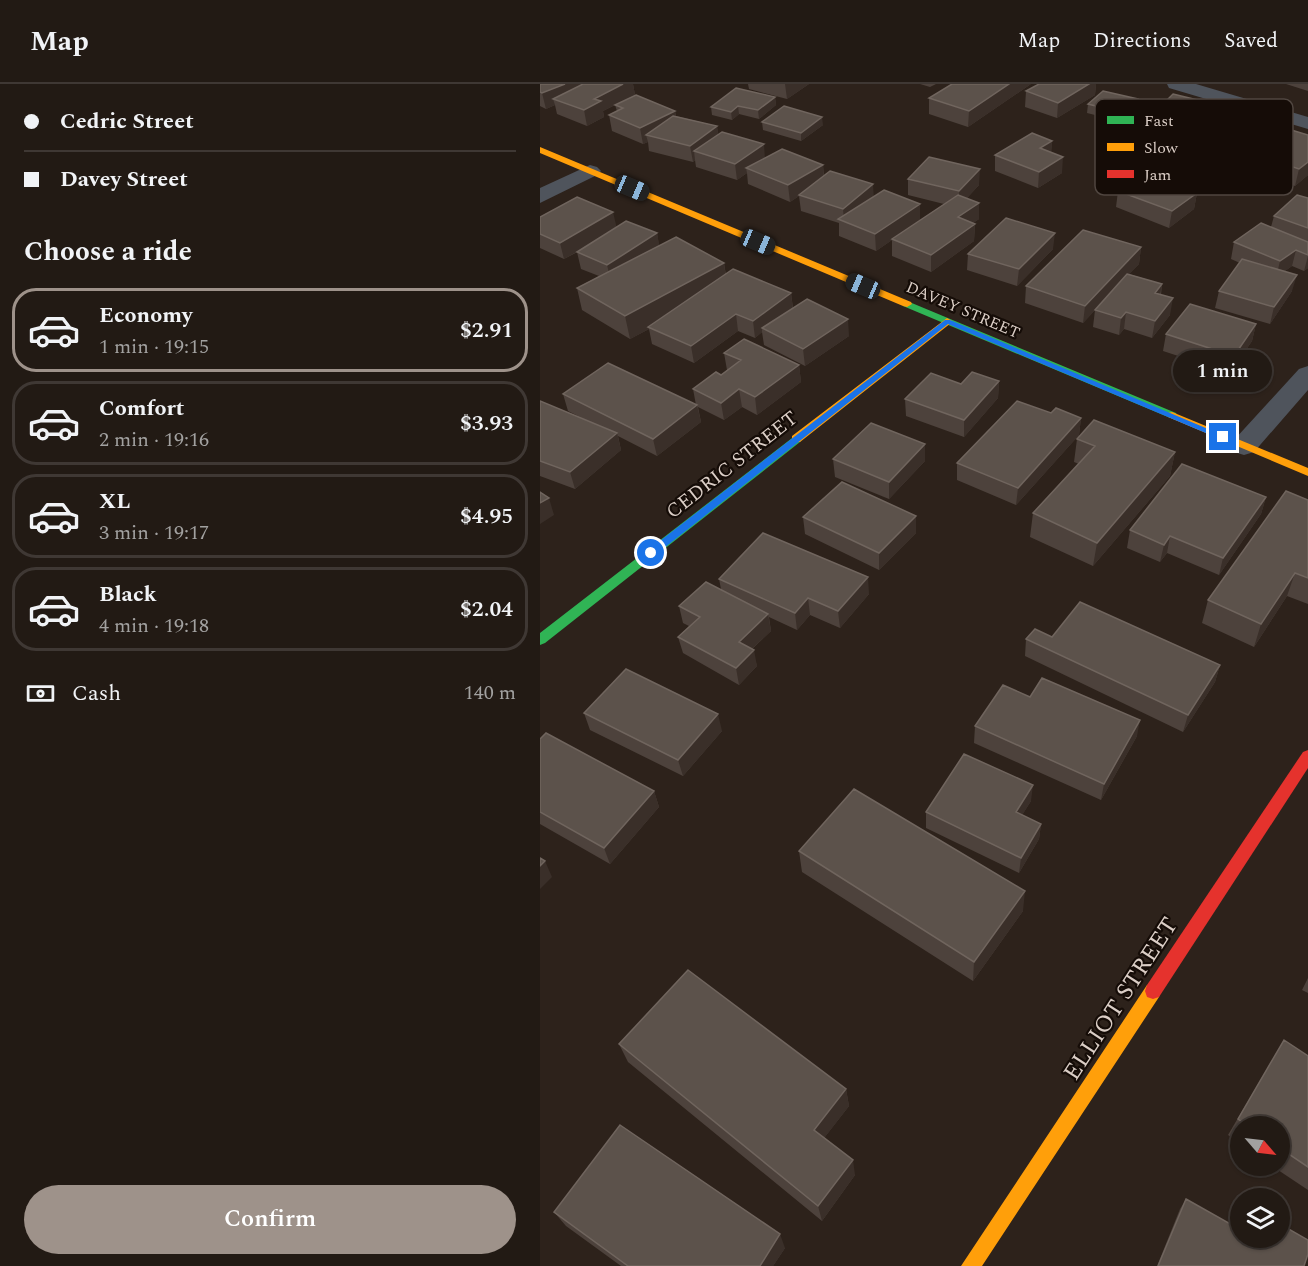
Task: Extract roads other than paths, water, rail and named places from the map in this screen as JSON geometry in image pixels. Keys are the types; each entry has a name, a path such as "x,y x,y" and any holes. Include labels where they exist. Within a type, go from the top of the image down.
{"street":[{"path":"1176,84 1227,99"},
{"path":"1293,119 1308,123"},
{"name":"DAVEY STREET","path":"540,150 1308,472"},
{"path":"540,197 590,171"},
{"name":"CEDRIC STREET","path":"540,640 947,321"},
{"path":"1245,446 1308,374"},
{"name":"ELLIOT STREET","path":"971,1266 1308,756"}]}
